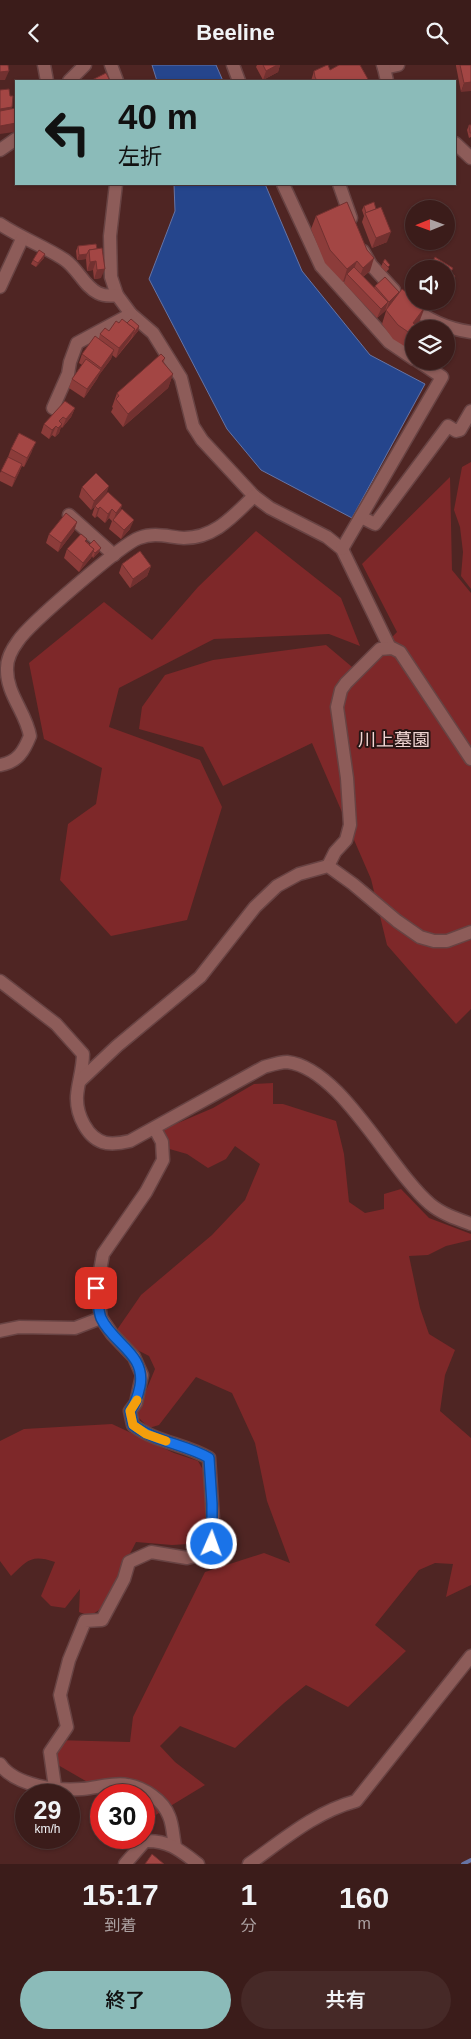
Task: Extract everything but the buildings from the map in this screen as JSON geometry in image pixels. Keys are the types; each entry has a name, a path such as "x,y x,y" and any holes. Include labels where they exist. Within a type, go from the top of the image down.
{"street":[{"path":"44,65 47,80"},
{"path":"70,80 85,65"},
{"path":"111,65 117,80"},
{"path":"233,65 239,80"},
{"path":"387,80 384,66 398,65"},
{"path":"0,150 15,140"},
{"path":"456,144 471,158"},
{"path":"116,185 110,236 111,277 117,295 131,314 153,333 181,378 189,414 202,440 254,496 270,508 327,537 342,549 390,648"},
{"path":"283,185 320,266 389,342 405,353"},
{"path":"339,185 355,231 371,265 413,308 444,326 471,332"},
{"path":"0,224 22,239 64,259 99,294 117,295"},
{"path":"0,287 22,239"},
{"path":"53,408 68,374 77,343 131,314"},
{"path":"342,549 442,377 432,370"},
{"path":"361,517 375,524 448,426 456,431 460,430 471,411"},
{"path":"0,765 18,758 30,736 8,683 4,653 33,624 114,555 137,539 150,535 184,537 211,533 254,496"},
{"path":"69,515 114,555"},
{"path":"328,866 334,852 346,840 350,825 337,707 338,698 346,683 380,649 390,648 400,652 471,759"},
{"path":"328,866 420,937 434,941 447,941 471,932"},
{"path":"80,1081 200,977 255,907 273,889 299,874 328,866"},
{"path":"0,981 56,1025 83,1054 77,1097 80,1114 84,1126 95,1137 105,1143 130,1141 155,1129 264,1067 284,1062 297,1065 321,1078 342,1097 403,1175 430,1204 448,1216 471,1224"},
{"path":"55,1784 50,1752 67,1727 60,1695 69,1660 85,1621 102,1620 124,1579 129,1562 151,1552 187,1558 199,1555 212,1544 209,1458 195,1450 146,1434 133,1425 130,1411 136,1403 142,1375 134,1357 112,1335 101,1318 96,1288 103,1254 146,1192 163,1160 162,1142 155,1129"},
{"path":"0,1331 19,1327 75,1328 101,1318"},
{"path":"249,1864 293,1831 337,1806 356,1801 471,1655"},
{"path":"0,1764 4,1770 32,1784"},
{"path":"80,1789 126,1784 141,1789 155,1797 169,1815 175,1846"},
{"path":"125,1864 145,1841 159,1840 175,1846 198,1864"}],"green space":[{"path":"471,462 471,589 461,576 463,552 460,527 454,510 462,467"},
{"name":"川上墓園","path":"450,477 452,570 471,593 471,1009 456,1024 387,945 371,879 312,743 223,786 203,747 139,729 142,707 165,675 213,660 326,645 358,672 397,632 362,564"},
{"path":"256,531 341,598 360,646 329,634 214,639 119,688 109,727 200,760 222,807 187,920 111,936 60,880 68,824 96,804 102,768 44,739 29,663 104,602 152,640 198,587"},
{"path":"273,1083 273,1104 283,1104 336,1121 344,1154 349,1202 365,1213 384,1209 384,1194 401,1189 429,1218 471,1234 471,1240 446,1246 428,1255 409,1256 420,1308 429,1334 455,1350 445,1375 440,1411 471,1438 471,1585 446,1597 453,1564 435,1563 419,1570 375,1625 406,1651 348,1707 306,1685 235,1748 180,1726 160,1746 175,1762 205,1785 155,1815 155,1784 91,1784 58,1765 54,1740 130,1742 133,1717 205,1572 264,1553 290,1563 267,1501 255,1443 232,1393 196,1377 159,1425 149,1428 136,1415 155,1369 149,1356 112,1337 141,1295 212,1235 245,1200 260,1164 235,1146 226,1159 208,1168 187,1154 166,1148 164,1129 213,1108 254,1084"},
{"path":"112,1424 174,1453 198,1461 207,1477 205,1543 172,1545 136,1542 102,1608 90,1616 79,1612 80,1589 65,1608 51,1606 41,1596 55,1562 40,1559 30,1560 11,1576 0,1561 0,1441 24,1429"}],"water":[{"path":"152,65 216,65 223,80 157,80"},
{"path":"174,185 265,185 302,271 370,355 425,384 352,518 261,470 227,429 149,279 175,211"}],"waterway":[{"path":"463,1864 471,1860"}],"slow traffic":[{"path":"137,1400 130,1411 133,1425 146,1434 166,1441"}],"route":[{"path":"96,1288 101,1318 112,1335 134,1357 142,1375 136,1403 130,1411 133,1425 146,1434 195,1450 209,1458 213,1527 212,1544"}]}
